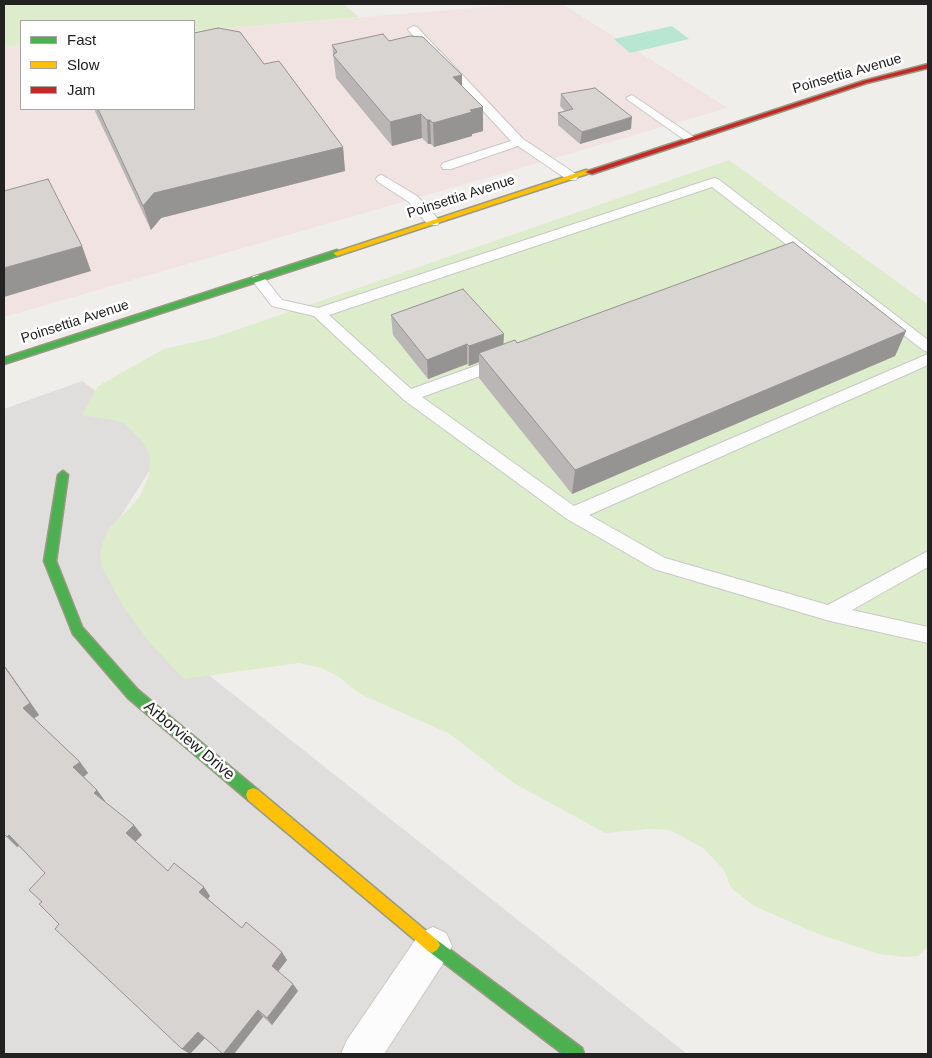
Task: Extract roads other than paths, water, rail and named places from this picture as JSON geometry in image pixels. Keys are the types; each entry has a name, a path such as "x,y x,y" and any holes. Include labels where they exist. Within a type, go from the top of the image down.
{"main road":[{"name":"Poinsettia Avenue","path":"4,361 865,82 928,66"},
{"name":"Arborview Drive","path":"63,475 50,561 77,630 133,694 433,946 576,1054"}],"street":[{"path":"361,1054 433,946"}],"lane":[{"path":"413,28 519,142 572,177"},
{"path":"632,98 690,139"},
{"path":"447,166 519,142"},
{"path":"382,179 413,199 433,222"},
{"path":"319,313 714,182 928,347"},
{"path":"786,257 804,250"},
{"path":"258,279 277,303 319,313 409,396 573,514 660,564 830,613 928,635"},
{"path":"409,396 510,359"},
{"path":"573,514 928,359"},
{"path":"830,613 928,558"}]}
